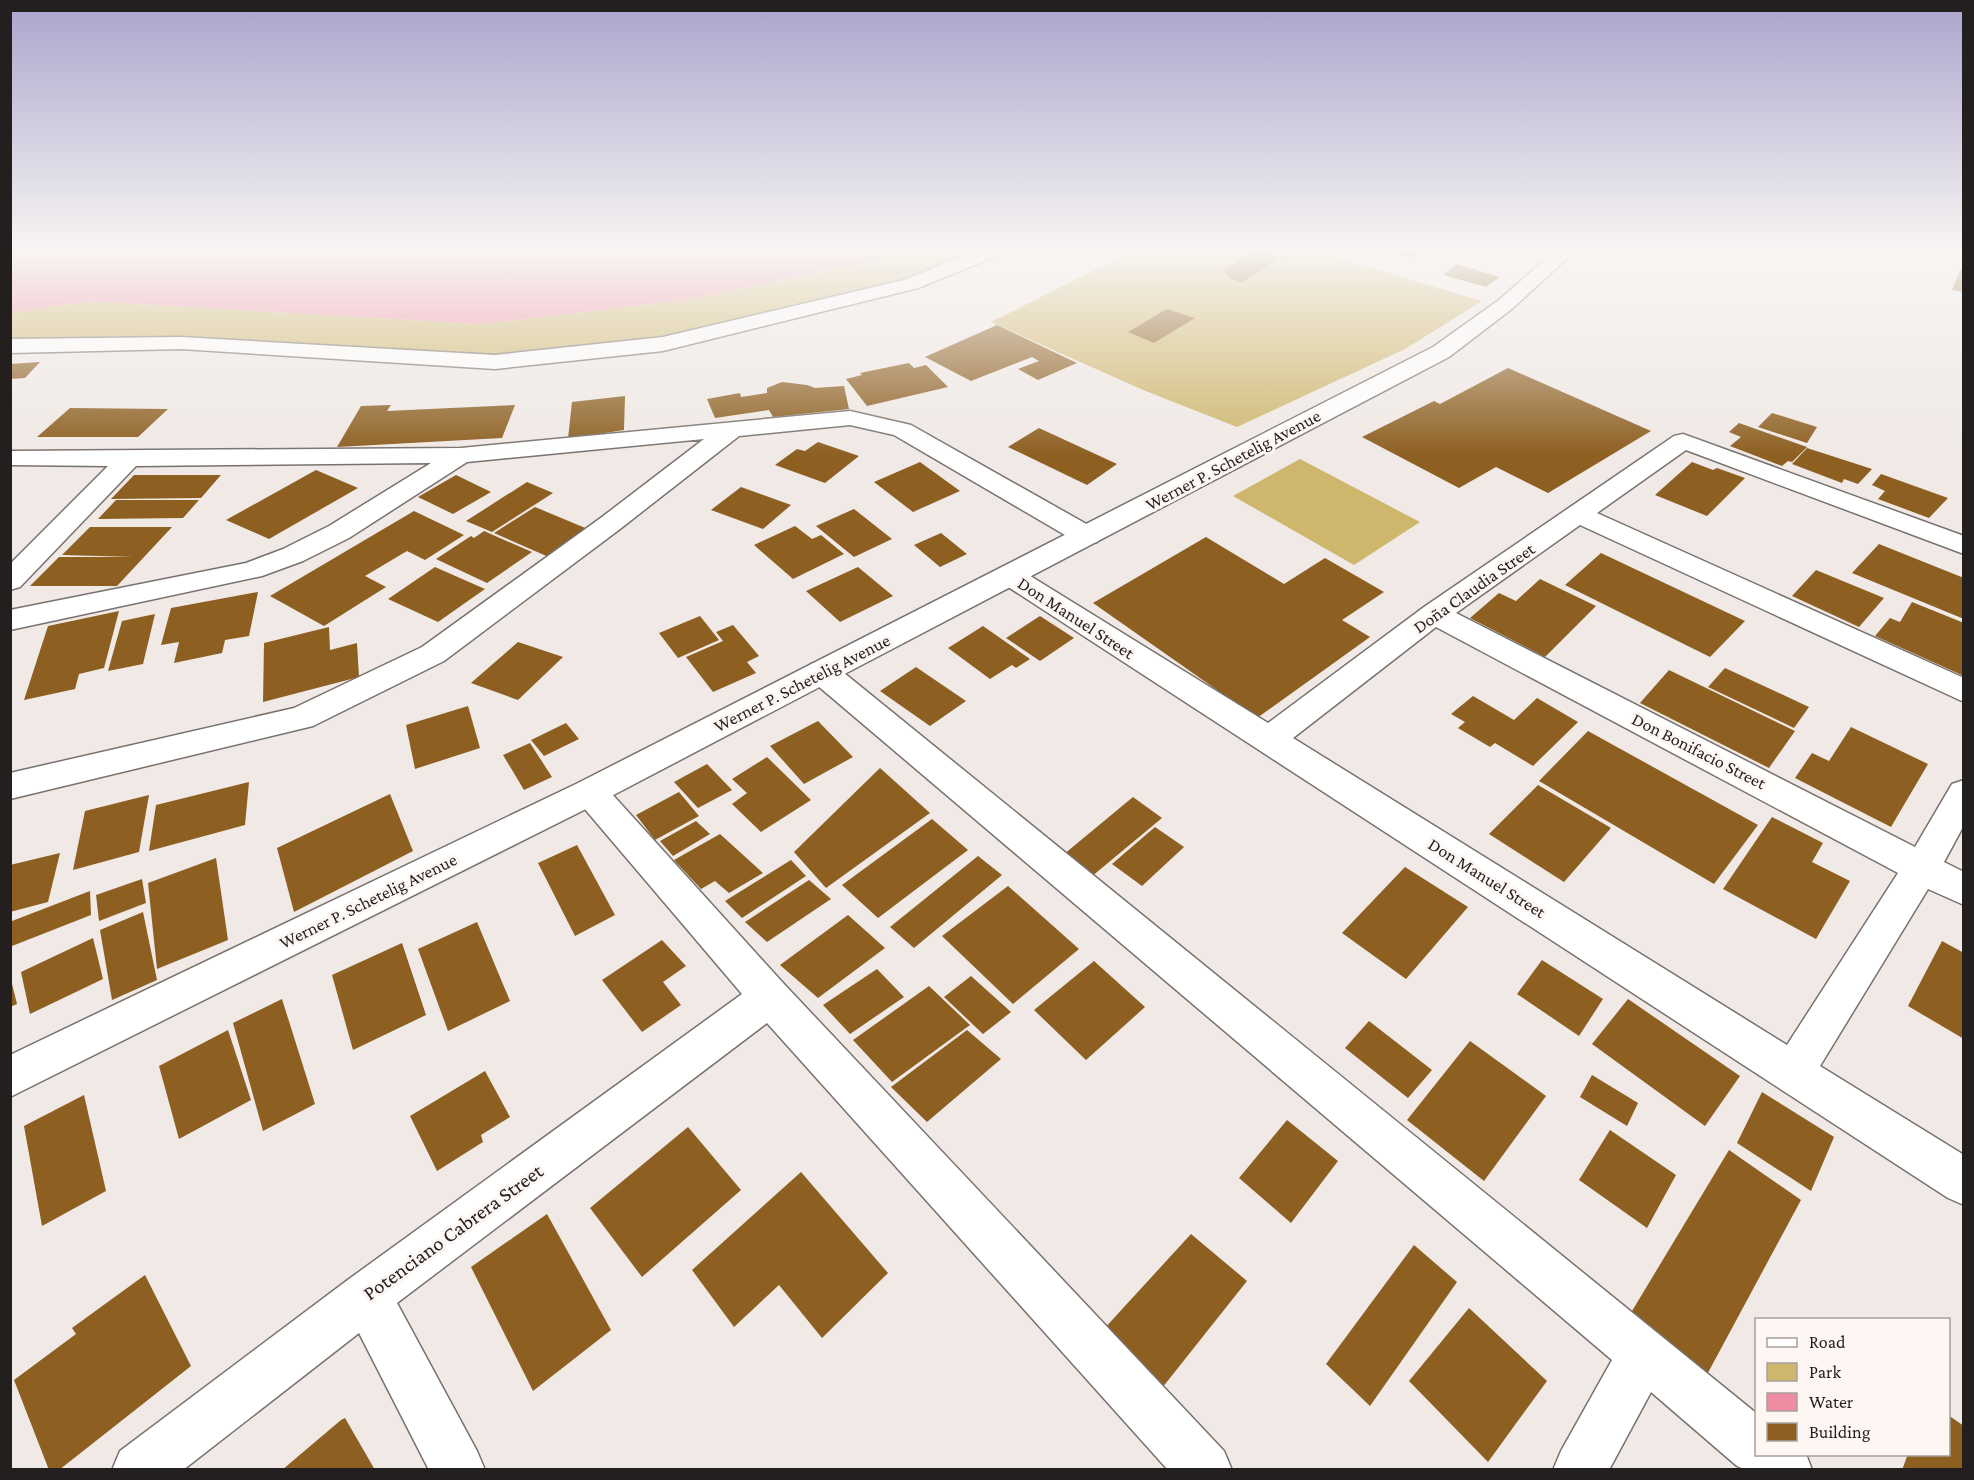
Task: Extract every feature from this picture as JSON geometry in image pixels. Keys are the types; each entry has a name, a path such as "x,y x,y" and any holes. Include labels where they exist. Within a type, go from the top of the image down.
{"street":[{"path":"10,346 181,343 495,362 663,344 770,318"},
{"name":"Werner P. Schetelig Avenue","path":"10,1077 590,792 1441,352 1487,318"},
{"path":"10,458 461,455 850,418 902,429 1087,536"},
{"path":"10,786 302,718 434,654 611,523 734,428"},
{"name":"Doña Claudia Street","path":"1268,740 1434,614 1683,441 1964,546"},
{"path":"10,620 252,570 293,555 339,532 461,455"},
{"path":"10,581 129,459"},
{"path":"1579,515 1964,691"},
{"name":"Don Manuel Street","path":"1009,575 1964,1182"},
{"name":"Don Bonifacio Street","path":"1434,614 1964,890"},
{"path":"822,672 1755,1446"},
{"path":"590,792 770,998 1205,1470"},
{"path":"1793,1072 1922,867 1964,793"},
{"name":"Potenciano Cabrera Street","path":"139,1470 366,1296 770,998"},
{"path":"366,1296 458,1470"},
{"path":"1580,1470 1643,1355"},
{"path":"1767,1456 1785,1470"}],"green space":[{"path":"11,318 379,318 481,324 532,318 770,318 663,344 495,362 181,343 11,346"},
{"path":"999,318 1455,318 1405,349 1237,427 1143,390 991,322"},
{"path":"1300,459 1420,522 1354,565 1233,496"}],"water":[{"path":"379,318 532,318 481,324"}],"building":[{"path":"1152,318 1195,318 1154,343 1128,332"},
{"path":"997,325 1077,363 1038,380 1018,369 1039,361 1032,357 971,381 925,357"},
{"path":"40,362 25,378 10,379 10,364"},
{"path":"909,363 914,368 926,365 948,387 867,406 846,379 862,375 860,373"},
{"path":"1508,368 1651,431 1548,493 1496,467 1459,488 1362,437 1434,401 1440,404"},
{"path":"782,382 815,388 844,386 849,409 773,417 769,410 715,418 707,399 740,393 741,397 767,393 767,388"},
{"path":"625,396 624,430 568,439 572,402"},
{"path":"391,405 387,411 515,405 502,438 337,447 361,406"},
{"path":"70,408 168,409 138,437 37,437"},
{"path":"1772,413 1817,427 1807,443 1758,427"},
{"path":"1739,423 1807,447 1792,462 1788,461 1782,466 1730,446 1741,437 1729,432"},
{"path":"1039,428 1117,464 1087,485 1008,447"},
{"path":"818,442 859,456 825,483 775,465 797,449 805,451"},
{"path":"1807,448 1872,469 1858,484 1844,479 1842,483 1792,464"},
{"path":"920,462 960,491 913,512 874,482"},
{"path":"1692,462 1745,478 1707,516 1655,495"},
{"path":"316,470 358,488 269,539 226,520"},
{"path":"1881,474 1948,498 1929,518 1878,499 1885,491 1872,485"},
{"path":"134,475 221,475 201,498 111,499"},
{"path":"456,475 491,492 453,514 418,497"},
{"path":"527,482 553,493 492,532 466,521"},
{"path":"741,487 791,505 763,529 711,510"},
{"path":"116,500 199,500 183,518 98,519"},
{"path":"535,507 590,530 551,558 494,533"},
{"path":"854,509 892,539 854,557 816,526"},
{"path":"414,511 464,535 425,560 407,551 365,576 386,587 324,626 270,596"},
{"path":"795,526 812,539 821,535 844,554 793,579 754,545"},
{"path":"90,527 172,527 117,586 30,586 59,557 134,557 62,555"},
{"path":"484,531 532,552 487,583 436,559 471,536 474,538"},
{"path":"941,533 967,554 940,567 914,545"},
{"path":"1206,537 1284,584 1325,558 1384,592 1342,620 1370,637 1257,718 1093,603"},
{"path":"1879,544 1964,578 1964,619 1852,573"},
{"path":"1601,553 1745,621 1710,657 1565,585"},
{"path":"435,567 485,589 438,622 388,599"},
{"path":"858,567 893,596 840,622 806,591"},
{"path":"1816,570 1884,598 1859,627 1792,596"},
{"path":"1540,579 1596,606 1545,657 1470,618 1499,593 1516,601"},
{"path":"258,592 249,636 225,640 222,653 174,663 179,642 161,645 171,608"},
{"path":"1912,602 1964,623 1964,676 1875,636 1890,618 1900,622"},
{"path":"119,611 104,668 79,674 75,689 24,700 48,626"},
{"path":"155,614 143,664 108,671 122,621"},
{"path":"700,616 719,640 678,658 659,633"},
{"path":"1040,616 1074,638 1040,661 1006,638"},
{"path":"733,625 759,656 747,662 756,673 713,692 686,657 723,641 716,632"},
{"path":"983,626 1030,659 1016,668 1012,665 990,679 948,648"},
{"path":"329,627 330,650 357,643 359,677 263,702 264,643"},
{"path":"518,642 563,657 518,700 471,683"},
{"path":"916,667 966,701 930,726 880,691"},
{"path":"1725,668 1809,707 1794,728 1708,687"},
{"path":"1669,670 1795,731 1769,768 1640,703"},
{"path":"1473,696 1514,720 1537,698 1578,722 1533,766 1495,743 1490,747 1458,728 1465,722 1451,714"},
{"path":"468,706 480,748 415,769 406,725"},
{"path":"818,721 853,757 804,784 770,746"},
{"path":"566,723 579,739 544,756 531,740"},
{"path":"1851,727 1928,764 1891,827 1795,778 1812,753 1829,761"},
{"path":"1588,731 1758,825 1714,884 1539,781"},
{"path":"530,743 552,777 524,790 503,755"},
{"path":"767,757 811,800 761,832 732,804 747,793 732,779"},
{"path":"707,764 732,790 698,808 674,782"},
{"path":"880,768 930,813 826,888 794,852"},
{"path":"249,782 245,825 149,851 156,805"},
{"path":"1538,785 1611,828 1564,882 1489,834"},
{"path":"679,792 699,816 655,840 636,815"},
{"path":"390,794 413,851 294,912 277,848"},
{"path":"149,795 139,852 73,870 85,811"},
{"path":"1133,797 1162,818 1091,877 1063,855"},
{"path":"1772,817 1823,843 1812,862 1850,881 1816,939 1723,889"},
{"path":"932,819 968,850 878,918 842,885"},
{"path":"696,821 710,834 673,856 660,841"},
{"path":"1155,827 1184,847 1142,886 1112,864"},
{"path":"720,834 763,873 729,893 715,881 701,889 674,860"},
{"path":"577,845 615,915 575,936 538,863"},
{"path":"60,853 48,902 10,912 10,865"},
{"path":"978,856 1002,875 914,948 890,927"},
{"path":"216,858 228,940 157,969 148,883"},
{"path":"791,860 806,876 742,918 725,901"},
{"path":"1405,867 1468,907 1406,979 1342,933"},
{"path":"142,879 146,903 99,921 96,895"},
{"path":"809,880 831,899 767,942 745,922"},
{"path":"1008,886 1079,949 1013,1004 942,936"},
{"path":"90,891 91,915 12,946 12,921"},
{"path":"143,912 157,980 112,1000 100,930"},
{"path":"848,915 885,948 818,998 780,965"},
{"path":"477,922 510,1001 448,1031 418,949"},
{"path":"93,938 103,979 30,1014 21,972"},
{"path":"662,940 686,966 663,982 681,1005 642,1032 602,980"},
{"path":"1942,941 1964,953 1964,1039 1908,1006"},
{"path":"402,943 426,1015 353,1050 332,975"},
{"path":"1542,960 1603,999 1579,1036 1517,994"},
{"path":"1094,961 1145,1007 1086,1060 1034,1010"},
{"path":"877,969 904,997 850,1034 823,1005"},
{"path":"10,976 17,1004 10,1007"},
{"path":"971,976 1011,1012 983,1034 944,997"},
{"path":"929,986 970,1025 892,1082 853,1040"},
{"path":"282,999 315,1104 263,1131 233,1023"},
{"path":"1628,999 1740,1076 1705,1126 1592,1044"},
{"path":"1369,1021 1432,1070 1408,1098 1345,1048"},
{"path":"228,1030 251,1100 179,1139 159,1066"},
{"path":"967,1030 1001,1059 927,1122 891,1087"},
{"path":"1470,1041 1546,1096 1484,1181 1407,1120"},
{"path":"485,1071 510,1117 481,1135 483,1142 437,1171 410,1116"},
{"path":"1592,1075 1638,1103 1627,1126 1580,1097"},
{"path":"1762,1092 1834,1137 1811,1191 1737,1143"},
{"path":"84,1095 106,1191 42,1226 24,1126"},
{"path":"1287,1120 1338,1161 1291,1223 1239,1178"},
{"path":"688,1127 741,1190 642,1277 590,1208"},
{"path":"1610,1130 1676,1175 1647,1228 1579,1180"},
{"path":"1729,1150 1801,1200 1703,1382 1626,1321"},
{"path":"801,1172 888,1273 822,1338 779,1285 734,1327 692,1270"},
{"path":"547,1214 611,1330 533,1391 471,1267"},
{"path":"1191,1234 1247,1281 1162,1388 1103,1330"},
{"path":"1414,1245 1457,1282 1370,1406 1326,1364"},
{"path":"145,1275 191,1366 59,1470 49,1470 14,1380 76,1334 72,1328"},
{"path":"1469,1308 1547,1381 1488,1462 1409,1381"},
{"path":"1950,1416 1964,1426 1964,1470 1902,1470 1907,1456 1950,1456"},
{"path":"345,1418 375,1470 282,1470 341,1420"}]}
